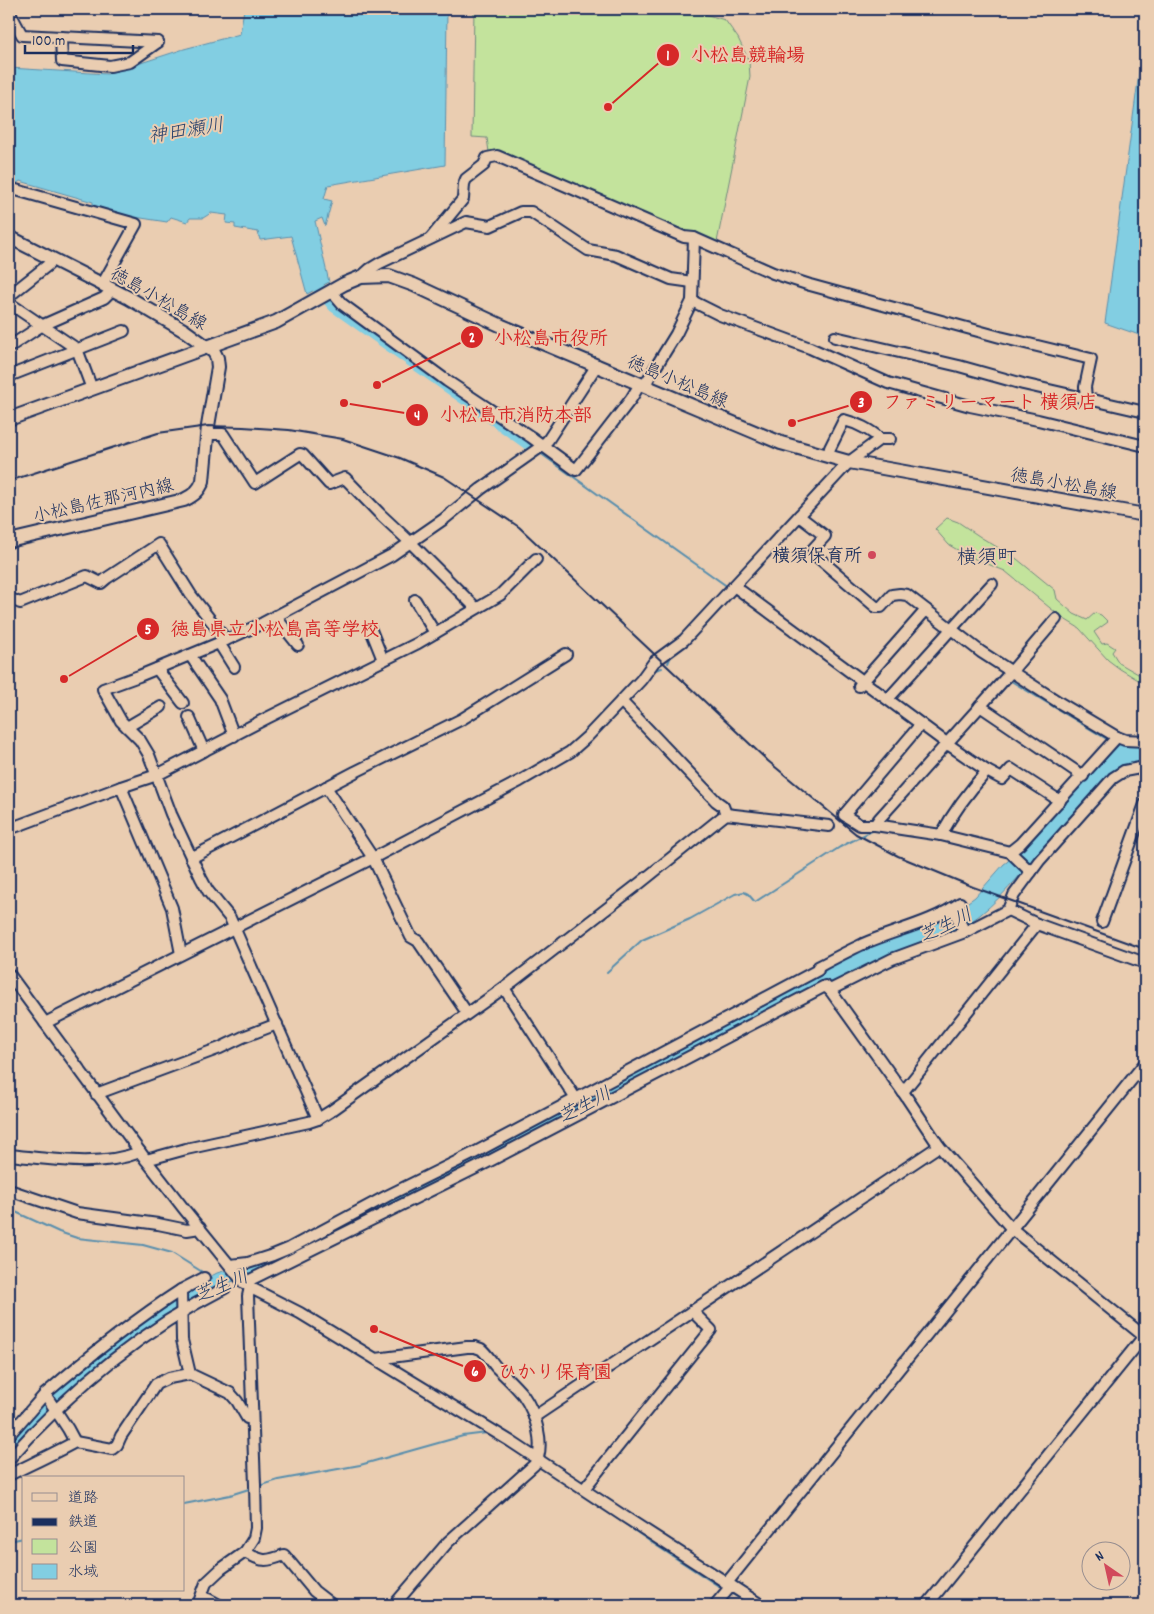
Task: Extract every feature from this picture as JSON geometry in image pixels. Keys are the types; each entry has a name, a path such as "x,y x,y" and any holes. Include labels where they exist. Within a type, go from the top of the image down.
{"main road":[{"name":"徳島小松島線","path":"9,237 129,298 207,346 276,322 331,291 361,278 389,276 414,285 502,326 781,443 849,462 1145,515"},
{"path":"168,360 179,352 183,346 184,341 177,327"},
{"name":"小松島佐那河内線","path":"9,541 184,500 193,496 199,490 203,481 208,434 221,352 232,338"},
{"path":"9,419 207,346 214,352 218,367"}],"street":[{"path":"9,11 22,35 61,37 158,42 130,62 110,66 62,61 61,37"},
{"path":"431,238 463,199 466,179 484,165 487,158 497,156 684,237 694,238 772,273 1000,337 1091,359 1085,387 1086,398"},
{"path":"9,188 136,224 107,287 104,298 42,326 9,348"},
{"path":"361,278 380,263 466,222 490,226 521,212 531,212 588,250 616,255 671,279 692,282"},
{"path":"331,291 342,304 538,449 576,470 642,385 676,334 692,301 694,238"},
{"path":"9,296 48,265 51,259"},
{"path":"692,301 720,315 810,348 888,383 970,406 1038,420 1145,446"},
{"path":"9,303 77,349 92,389"},
{"path":"9,376 124,332"},
{"path":"835,337 1145,412"},
{"path":"318,1119 235,928 230,918 208,891 191,858 149,755 140,740 121,721 103,689 222,642 392,555 411,543 548,440 597,365"},
{"path":"45,1023 374,860 570,752 623,703 654,662 684,640 849,462 885,439 844,420 828,456"},
{"path":"208,434 223,434 255,483 296,455 303,454 329,484 345,478 378,513 476,608"},
{"path":"799,516 825,536 813,549 814,554 876,607 882,607 892,595 900,594 907,596 981,652 1114,741 1145,741"},
{"path":"9,598 20,603 87,576 101,583 159,544 222,642 234,667"},
{"path":"9,829 121,787 157,776 264,719 418,643 500,595 536,559"},
{"path":"889,703 951,629 992,584"},
{"path":"732,588 920,726 987,771 1002,779 1011,769 1060,801"},
{"path":"415,600 435,633"},
{"path":"861,683 926,610"},
{"path":"275,616 298,645"},
{"path":"875,825 983,708 1056,619"},
{"path":"371,630 383,660"},
{"path":"191,858 326,787 462,719 566,654"},
{"path":"190,655 220,699 234,736"},
{"path":"157,669 183,703"},
{"path":"623,703 716,801 723,806 726,814"},
{"path":"127,727 162,707"},
{"path":"983,708 1083,776"},
{"path":"189,717 204,751"},
{"path":"920,726 844,814 860,826 875,825 941,835 1011,853 1030,871"},
{"path":"1011,853 1114,741"},
{"path":"830,990 892,959 964,931 1008,910 1014,895 1030,871 1114,778 1124,771 1145,767"},
{"path":"941,835 968,792 987,771"},
{"path":"121,787 172,908 181,954"},
{"path":"326,787 374,860 411,937 418,941 468,1013"},
{"path":"1102,922 1145,804"},
{"path":"9,1155 94,1161 133,1155 143,1156 186,1149 318,1119 504,988 726,814 829,826"},
{"path":"231,1266 248,1263 290,1248 576,1099 812,974 818,970 818,967 864,944 905,929 955,907 964,931"},
{"path":"1008,910 1037,924 1145,963"},
{"path":"903,1092 1037,924"},
{"path":"9,974 96,1094 184,1209 231,1266 246,1288 300,1313 376,1359 536,1462 584,1490 728,1588 761,1605"},
{"path":"246,1288 825,986 830,990 903,1092 939,1146 1012,1229 1145,1336 928,1605"},
{"path":"504,988 576,1099"},
{"path":"96,1094 220,1048 277,1024"},
{"path":"715,1605 1145,1063"},
{"path":"534,1417 939,1146"},
{"path":"9,1190 77,1212 187,1230 200,1228"},
{"path":"9,1435 45,1396 92,1353 160,1304 204,1278"},
{"path":"9,1459 55,1411 136,1341 182,1311 225,1288"},
{"path":"200,1601 206,1583 246,1552 254,1538 256,1528 246,1288"},
{"path":"181,1291 182,1340 190,1374"},
{"path":"584,1490 711,1330 692,1311"},
{"path":"376,1359 467,1347 481,1349 523,1395 534,1417 539,1443 536,1462 448,1542 394,1605"},
{"path":"9,1475 75,1442 112,1450 156,1384 169,1378 190,1374 230,1393 247,1418 252,1417"},
{"path":"45,1396 75,1442"},
{"path":"246,1552 259,1560 265,1561 284,1555 314,1591 332,1605"},
{"path":"200,1601 208,1599 219,1605"}],"green space":[{"path":"474,9 696,9 697,12 725,20 738,38 749,61 750,77 717,242 685,232 503,156 489,152 487,138 472,137"},
{"path":"947,518 958,522 1017,559 1055,590 1057,599 1074,614 1087,620 1095,613 1101,615 1108,622 1094,632 1102,644 1107,643 1115,648 1112,652 1119,663 1145,678 1145,684 1108,660 1079,628 1061,617 1005,571 968,556 949,545 935,529"}],"water":[{"name":"神田瀬川","path":"244,9 447,9 445,165 328,185 324,199 332,201 325,226 322,218 315,221 329,282 307,294 291,236 260,240 258,232 235,228 235,224 226,223 227,215 211,213 203,218 190,218 187,222 171,217 167,222 122,215 93,205 93,202 20,181 16,184 9,183 9,68 107,74 184,49 240,34"},
{"path":"1145,43 1145,337 1105,323 1143,44"},
{"name":"芝生川","path":"1119,741 1145,743 1145,762 1127,765 1111,774 990,907 968,924 956,931 875,962 832,982 824,980 433,1185 263,1270 223,1285 134,1339 68,1392 9,1451 9,1438 56,1387 152,1312 187,1289 217,1273 277,1256 844,956 958,909 975,897"}],"waterway":[{"path":"316,285 334,306 527,443"},
{"path":"527,443 532,447"},
{"path":"540,453 728,587"},
{"path":"668,663 672,654"},
{"path":"651,674 655,670 662,668"},
{"path":"1009,681 1110,741"},
{"path":"607,972 642,940 690,919 735,894 744,892 755,902 840,847 874,830"},
{"path":"935,839 953,843"},
{"name":"芝生川","path":"9,1209 59,1232 77,1238 143,1245 172,1253 212,1278"},
{"path":"259,1486 278,1480 360,1465 463,1436 487,1433"},
{"path":"185,1504 230,1495 252,1488"},
{"path":"588,1498 723,1589"},
{"path":"9,1544 14,1540 22,1538"},
{"path":"729,1592 750,1605"}],"railway":[{"path":"9,481 158,433 208,426 289,430 343,439 400,458 444,477 519,527 768,761 856,834 898,856 973,887 1145,949"}],"place":[{"name":"小松島競輪場","path":"608,107"},
{"name":"小松島市役所","path":"377,385"},
{"name":"小松島市消防本部","path":"344,403"},
{"name":"ファミリーマート 横須店","path":"792,423"},
{"name":"横須保育所","path":"872,555"},
{"name":"徳島県立小松島高等学校","path":"64,679"},
{"name":"ひかり保育園","path":"374,1329"}],"district":[{"name":"横須町","path":"987,556"}]}
